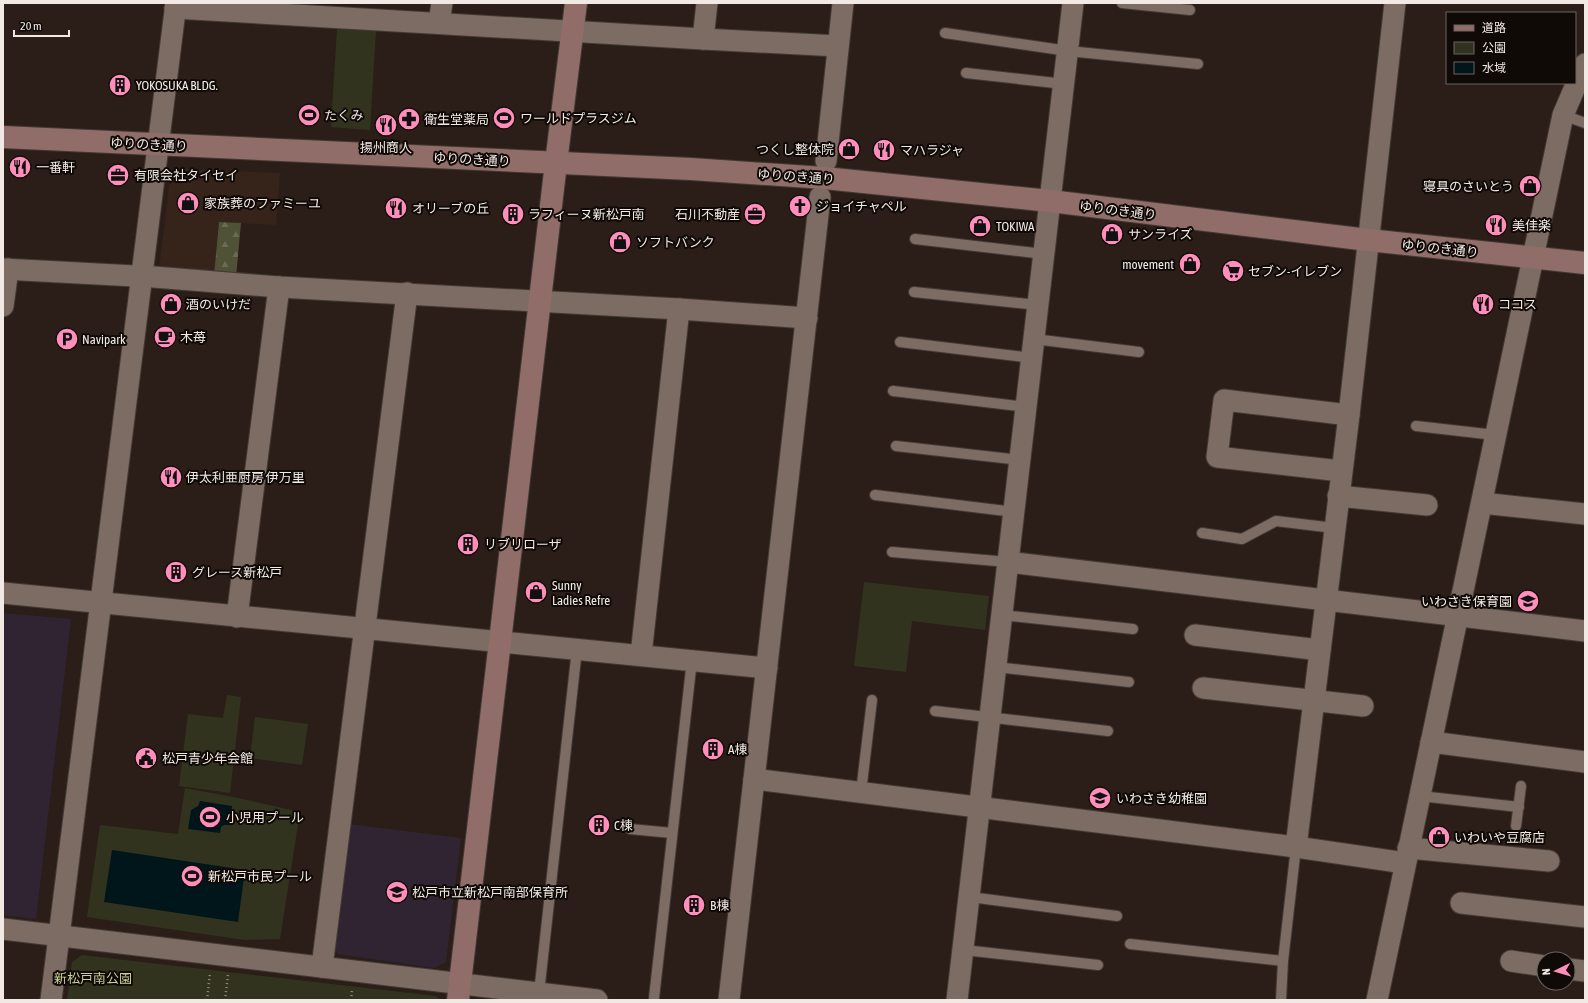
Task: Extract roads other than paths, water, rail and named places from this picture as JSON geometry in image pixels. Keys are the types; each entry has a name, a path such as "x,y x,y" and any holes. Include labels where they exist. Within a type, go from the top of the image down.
{"street":[{"path":"460,992 556,163 576,3"},
{"path":"703,39 707,3"},
{"path":"826,161 843,3"},
{"path":"957,1000 1073,3"},
{"path":"1296,847 1349,415 1395,3"},
{"path":"51,1000 176,6 440,13 572,31 838,46"},
{"path":"1377,1000 1563,115 1585,64"},
{"name":"ゆりのき通り","path":"3,137 691,169 824,178 1050,201 1368,240 1585,264"},
{"path":"729,1000 820,197"},
{"path":"3,306 5,269 279,287 679,309 807,318"},
{"path":"238,617 279,287"},
{"path":"322,967 407,294"},
{"path":"641,655 679,309"},
{"path":"1341,471 1217,457 1224,400 1349,415"},
{"path":"1338,496 1427,505"},
{"path":"1482,503 1585,514"},
{"path":"1008,562 1585,631"},
{"path":"3,593 767,668"},
{"path":"1194,636 1320,650"},
{"path":"1203,688 1363,706"},
{"path":"1431,742 1585,762"},
{"path":"754,779 1296,847 1407,855 1549,860"},
{"path":"1461,903 1585,917"},
{"path":"3,929 322,967 460,992 539,993 597,1000"},
{"path":"1511,961 1536,965"}],"lane":[{"path":"1122,3 1190,10"},
{"path":"945,33 1068,51 1198,64"},
{"path":"966,73 1064,84"},
{"path":"1563,115 1585,122"},
{"path":"915,239 1044,254"},
{"path":"914,292 1038,305"},
{"path":"900,342 1033,349 1139,352"},
{"path":"894,391 1026,407"},
{"path":"1416,426 1495,435"},
{"path":"896,446 1020,460"},
{"path":"876,495 1014,512"},
{"path":"1202,533 1242,539 1276,521 1334,528"},
{"path":"892,552 1008,562"},
{"path":"1002,615 1133,629"},
{"path":"539,993 577,649"},
{"path":"654,998 692,660"},
{"path":"996,667 1129,682"},
{"path":"861,792 872,700"},
{"path":"935,711 1108,731"},
{"path":"1516,826 1521,786"},
{"path":"1420,796 1519,807"},
{"path":"630,829 672,833"},
{"path":"1281,1000 1283,961 1296,847"},
{"path":"970,897 1117,916"},
{"path":"1130,944 1283,961"},
{"path":"964,950 1098,966"}],"water":[{"name":"小児用プール","path":"200,801 232,806 230,825 224,825 221,827 220,833 188,829 191,810 198,806"},
{"path":"112,850 245,870 238,922 104,902"}],"place":[{"name":"YOKOSUKA BLDG.","path":"120,85"},
{"name":"たくみ","path":"309,115"},
{"name":"ワールドプラスジム","path":"504,118"},
{"name":"衛生堂薬局","path":"409,119"},
{"name":"揚州商人","path":"386,125"},
{"name":"つくし整体院","path":"849,149"},
{"name":"マハラジャ","path":"884,150"},
{"name":"一番軒","path":"20,167"},
{"name":"有限会社タイセイ","path":"118,175"},
{"name":"寝具のさいとう","path":"1530,186"},
{"name":"家族葬のファミーユ","path":"188,203"},
{"name":"ジョイチャペル","path":"800,206"},
{"name":"オリーブの丘","path":"396,208"},
{"name":"ラフィーヌ新松戸南","path":"513,214"},
{"name":"石川不動産","path":"755,214"},
{"name":"美佳楽","path":"1496,225"},
{"name":"TOKIWA","path":"980,226"},
{"name":"サンライズ","path":"1112,234"},
{"name":"ソフトバンク","path":"620,242"},
{"name":"movement","path":"1190,264"},
{"name":"セブン-イレブン","path":"1233,271"},
{"name":"酒のいけだ","path":"171,304"},
{"name":"ココス","path":"1483,304"},
{"name":"木苺","path":"165,337"},
{"name":"Navipark","path":"67,339"},
{"name":"伊太利亜厨房 伊万里","path":"171,477"},
{"name":"リブリローザ","path":"468,544"},
{"name":"グレース新松戸","path":"176,572"},
{"name":"Sunny Ladies Refre","path":"536,592"},
{"name":"いわさき保育園","path":"1528,601"},
{"name":"A棟","path":"713,749"},
{"name":"松戸青少年会館","path":"146,758"},
{"name":"いわさき幼稚園","path":"1100,798"},
{"name":"小児用プール","path":"210,817"},
{"name":"C棟","path":"599,825"},
{"name":"いわいや豆腐店","path":"1439,837"},
{"name":"新松戸市民プール","path":"192,876"},
{"name":"松戸市立新松戸南部保育所","path":"397,892"},
{"name":"B棟","path":"694,905"}],"park label":[{"name":"新松戸南公園","path":"93,978"}]}
